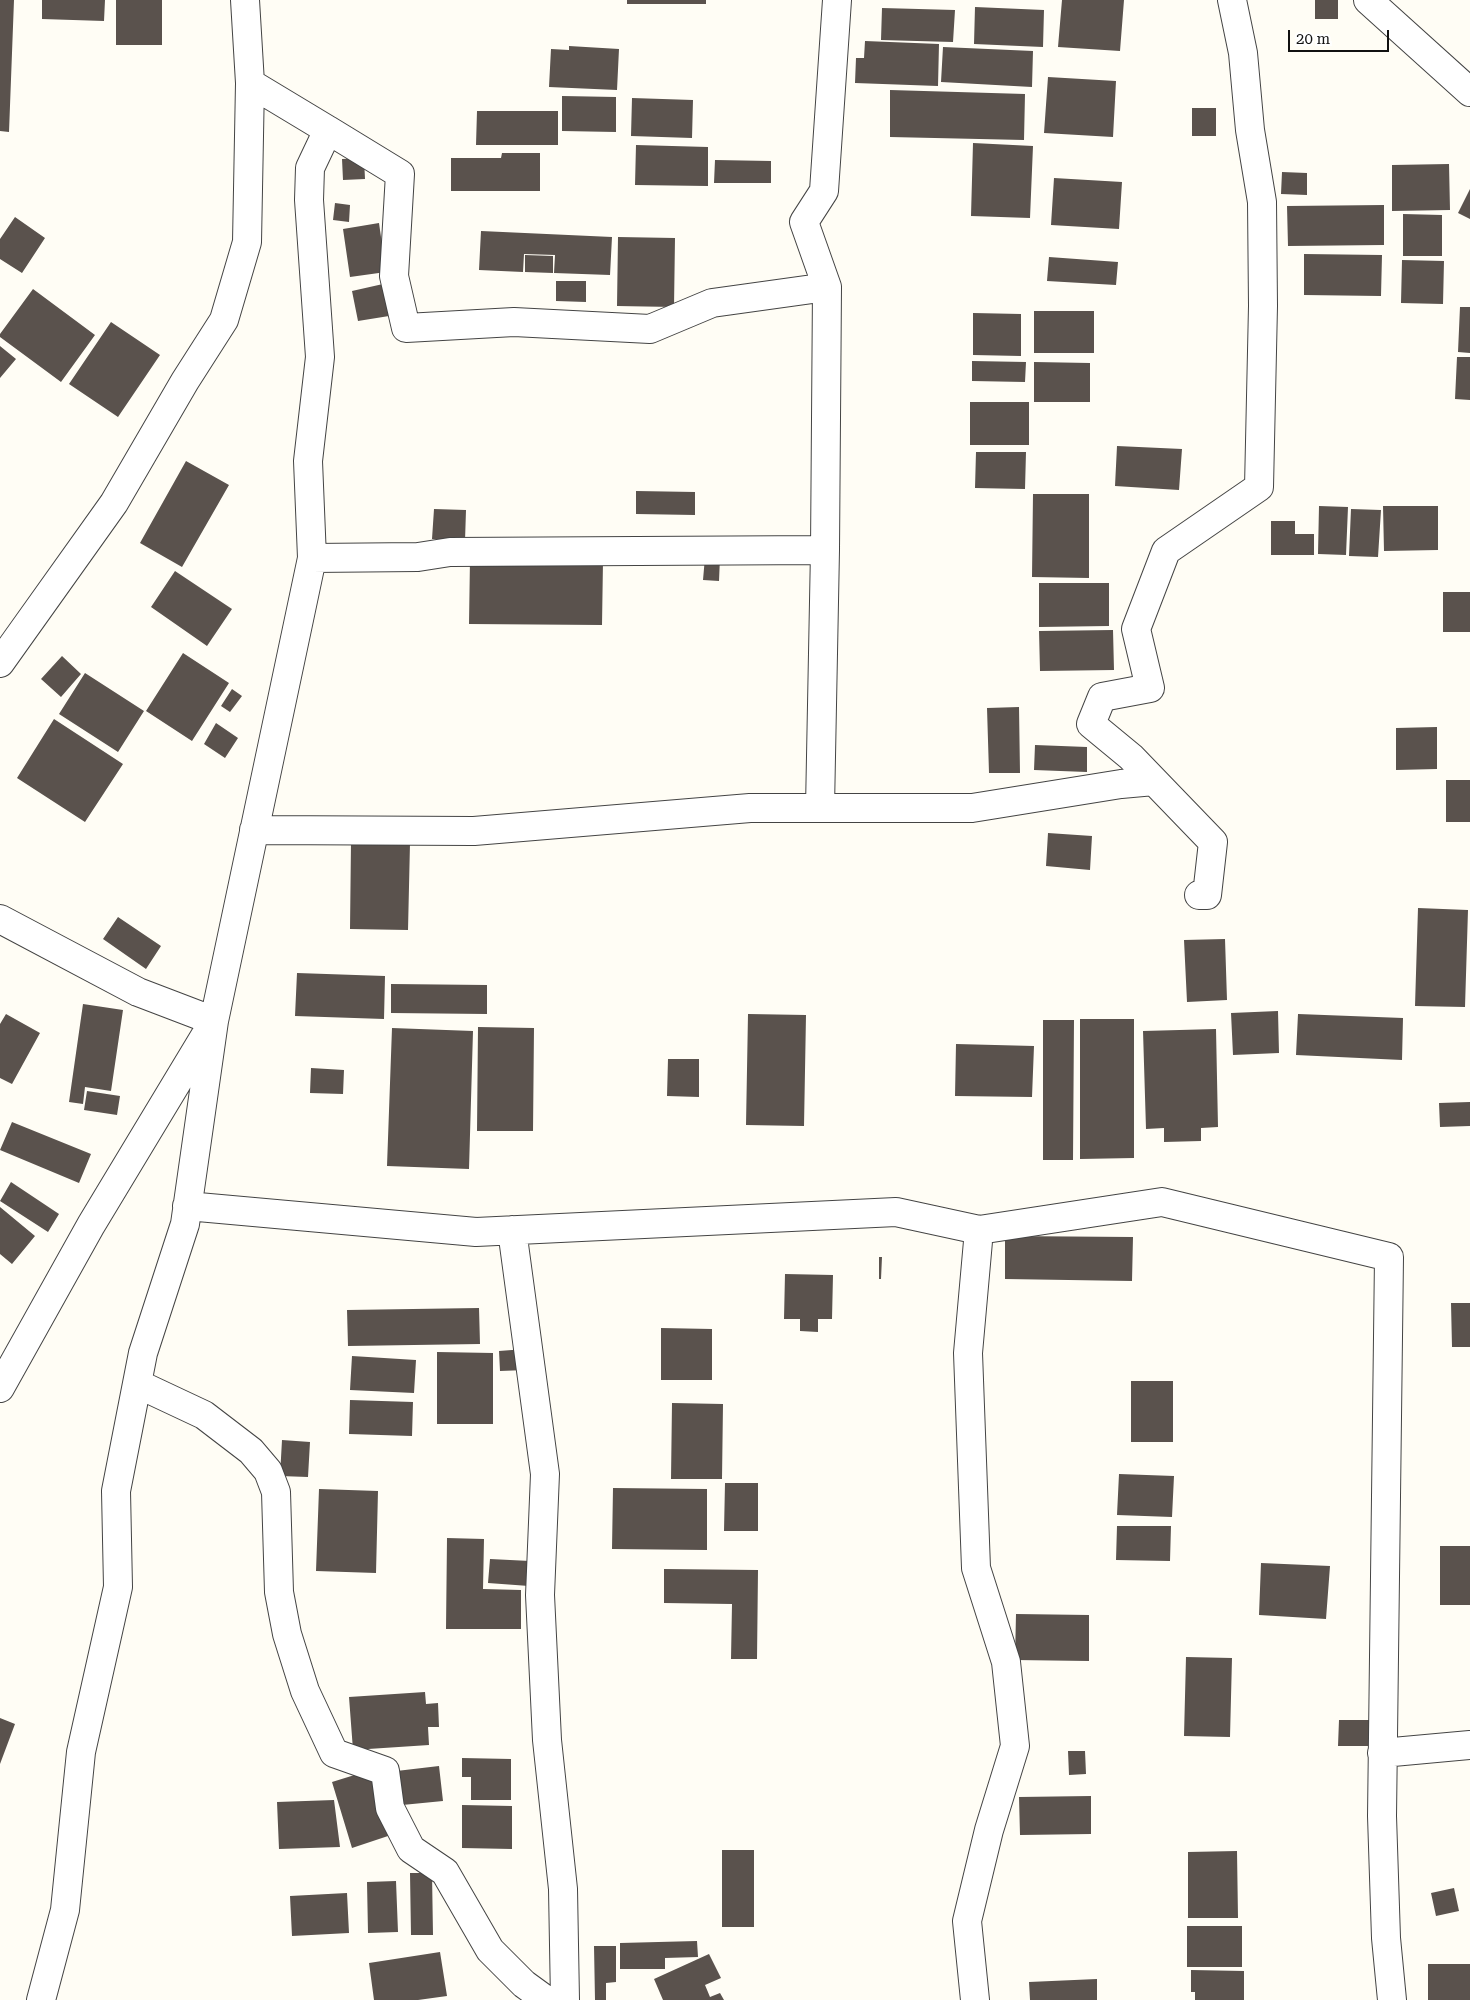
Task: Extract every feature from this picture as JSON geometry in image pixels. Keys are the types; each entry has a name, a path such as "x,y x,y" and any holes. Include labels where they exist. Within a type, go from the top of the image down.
{"street":[{"path":"0,663 114,503 185,381 224,320 247,242 250,83 245,0"},
{"path":"820,808 825,550 827,287 804,222 824,191 837,0"},
{"path":"1199,894 1207,895 1213,842 1131,757 1090,724 1102,697 1150,688 1136,629 1166,551 1259,487 1262,202 1250,130 1243,54 1232,0"},
{"path":"1368,0 1470,92"},
{"path":"250,83 400,174 394,276 406,328 514,322 650,329 712,303 827,287"},
{"path":"42,2000 65,1910 81,1752 118,1587 116,1491 143,1353 185,1224 214,1021 312,558 308,461 320,357 312,262 309,200 310,168 328,130"},
{"path":"312,558 418,557 450,552 825,550"},
{"path":"254,830 474,831 750,808 972,808 1121,784 1154,781"},
{"path":"0,919 138,992 214,1021"},
{"path":"0,1388 91,1225 214,1021"},
{"path":"187,1206 476,1232 896,1212 979,1230 1162,1202 1389,1257 1382,1753 1385,1891 1392,2000"},
{"path":"512,1230 545,1474 540,1595 547,1740 562,1889 565,2000"},
{"path":"975,2000 967,1921 989,1830 1015,1746 1006,1662 976,1568 968,1353 979,1230"},
{"path":"138,1384 204,1416 251,1451 268,1472 276,1492 279,1592 287,1634 306,1691 334,1753 385,1771 390,1808 411,1849 445,1872 490,1950 524,1984 546,2000"},
{"path":"1382,1753 1470,1745"}],"building":[{"path":"0,0 14,0 9,132 0,131"},
{"path":"42,0 105,0 104,21 42,19"},
{"path":"116,0 162,0 162,45 116,45"},
{"path":"627,0 706,0 706,4 627,4"},
{"path":"1062,0 1124,0 1120,51 1058,47"},
{"path":"1315,0 1338,0 1338,19 1315,19"},
{"path":"975,7 1044,10 1043,47 974,44"},
{"path":"882,8 955,10 953,42 881,40"},
{"path":"865,41 939,44 938,86 855,83 856,58 864,58"},
{"path":"569,46 619,49 617,90 549,87 551,49 569,50"},
{"path":"943,47 1033,51 1032,87 941,82"},
{"path":"1048,77 1116,81 1113,137 1044,133"},
{"path":"890,90 1025,94 1024,140 890,137"},
{"path":"562,96 616,97 616,132 562,131"},
{"path":"632,98 693,100 692,138 631,136"},
{"path":"1192,108 1216,108 1216,136 1192,136"},
{"path":"477,111 558,111 558,145 476,145"},
{"path":"973,143 1033,146 1030,218 971,216"},
{"path":"636,145 708,147 708,186 635,185"},
{"path":"502,153 540,153 540,191 451,191 451,158 501,158"},
{"path":"364,158 365,179 343,180 342,159"},
{"path":"715,160 771,161 771,183 714,183"},
{"path":"1449,164 1450,210 1392,211 1392,165"},
{"path":"1282,172 1307,173 1307,195 1281,194"},
{"path":"1054,178 1122,182 1119,229 1051,225"},
{"path":"1470,189 1470,219 1458,213"},
{"path":"335,203 350,205 349,222 333,220"},
{"path":"1384,205 1384,245 1288,246 1287,206"},
{"path":"1403,214 1442,215 1442,256 1403,256"},
{"path":"15,217 45,238 22,273 0,259 0,239"},
{"path":"379,223 386,272 350,277 343,229"},
{"path":"481,231 612,237 610,275 554,273 555,255 524,254 523,272 479,270"},
{"path":"618,237 675,238 674,307 617,306"},
{"path":"1304,254 1382,255 1381,296 1304,295"},
{"path":"525,255 553,256 553,273 525,272"},
{"path":"1049,257 1118,262 1116,285 1047,281"},
{"path":"1402,260 1444,261 1443,304 1401,303"},
{"path":"556,281 586,281 586,302 556,301"},
{"path":"383,284 389,316 358,321 352,291"},
{"path":"33,289 95,335 61,382 0,337 0,334"},
{"path":"1460,307 1470,307 1470,353 1458,352"},
{"path":"1034,311 1094,311 1094,353 1034,353"},
{"path":"973,313 1021,314 1021,356 973,355"},
{"path":"111,322 160,355 118,417 69,384"},
{"path":"0,346 16,359 0,378"},
{"path":"1457,357 1470,357 1470,400 1455,399"},
{"path":"972,361 1026,362 1025,382 972,381"},
{"path":"1034,362 1090,363 1090,402 1034,402"},
{"path":"970,402 1029,402 1029,445 970,445"},
{"path":"1117,446 1182,449 1179,490 1115,486"},
{"path":"976,452 1026,452 1025,489 975,488"},
{"path":"186,461 229,485 182,567 140,543"},
{"path":"636,491 695,492 695,515 636,514"},
{"path":"1033,494 1089,494 1089,578 1032,577"},
{"path":"1319,506 1348,507 1346,555 1318,554"},
{"path":"1383,506 1438,506 1438,550 1384,551"},
{"path":"434,509 466,510 465,541 432,539"},
{"path":"1351,509 1381,510 1378,557 1349,556"},
{"path":"1271,521 1295,521 1295,534 1314,534 1314,555 1271,555"},
{"path":"705,557 720,557 719,581 703,580"},
{"path":"470,559 603,561 602,625 469,624"},
{"path":"175,571 232,609 207,646 151,607"},
{"path":"1039,583 1109,583 1109,626 1039,627"},
{"path":"1443,592 1470,592 1470,632 1443,632"},
{"path":"1113,630 1114,670 1040,671 1039,631"},
{"path":"183,653 229,683 192,741 146,711"},
{"path":"62,656 81,674 61,697 41,679"},
{"path":"85,673 144,711 118,752 59,714"},
{"path":"232,689 242,696 230,712 221,706"},
{"path":"1019,707 1020,773 989,773 987,708"},
{"path":"54,719 123,764 85,822 17,778"},
{"path":"216,723 238,738 225,758 204,744"},
{"path":"1437,727 1437,769 1396,770 1396,728"},
{"path":"1035,745 1087,747 1087,772 1034,770"},
{"path":"1446,780 1470,780 1470,822 1446,822"},
{"path":"1048,833 1092,836 1090,870 1046,866"},
{"path":"351,842 410,843 408,930 350,929"},
{"path":"1418,908 1468,910 1465,1007 1415,1006"},
{"path":"118,917 161,946 146,969 103,939"},
{"path":"1225,939 1227,1000 1187,1002 1184,940"},
{"path":"297,973 385,976 384,1019 295,1016"},
{"path":"391,984 487,985 487,1014 391,1013"},
{"path":"83,1004 123,1010 111,1091 85,1087 83,1104 69,1102"},
{"path":"1278,1011 1279,1053 1233,1055 1231,1013"},
{"path":"6,1014 40,1033 12,1084 0,1078 0,1024"},
{"path":"748,1014 806,1015 804,1126 746,1125"},
{"path":"1298,1014 1403,1018 1402,1060 1296,1055"},
{"path":"1080,1019 1134,1019 1134,1158 1080,1159"},
{"path":"1043,1020 1074,1020 1073,1160 1043,1160"},
{"path":"478,1027 534,1028 533,1131 477,1131"},
{"path":"392,1028 473,1031 469,1169 387,1166"},
{"path":"1216,1029 1218,1127 1201,1128 1201,1141 1164,1142 1164,1128 1146,1129 1143,1031"},
{"path":"956,1044 1034,1046 1032,1097 955,1096"},
{"path":"668,1059 699,1059 699,1097 667,1096"},
{"path":"311,1068 344,1070 343,1094 310,1093"},
{"path":"87,1091 120,1096 117,1115 84,1110"},
{"path":"1470,1102 1470,1126 1440,1127 1439,1103"},
{"path":"12,1122 91,1154 79,1183 0,1150"},
{"path":"11,1182 59,1214 48,1232 0,1201"},
{"path":"0,1207 35,1236 12,1264 0,1254"},
{"path":"1005,1236 1133,1237 1132,1281 1005,1279"},
{"path":"879,1257 882,1257 881,1279 879,1279"},
{"path":"785,1274 833,1275 832,1319 818,1319 818,1332 800,1331 800,1319 784,1319"},
{"path":"1451,1303 1470,1303 1470,1347 1452,1347"},
{"path":"479,1308 480,1344 348,1346 347,1310"},
{"path":"661,1328 712,1329 712,1380 661,1380"},
{"path":"525,1349 526,1370 500,1371 499,1351"},
{"path":"437,1352 493,1353 493,1424 437,1424"},
{"path":"352,1356 416,1360 414,1393 350,1390"},
{"path":"1131,1381 1173,1381 1173,1442 1131,1442"},
{"path":"350,1400 413,1402 412,1436 349,1434"},
{"path":"672,1403 723,1404 722,1479 671,1479"},
{"path":"282,1440 310,1442 308,1477 280,1476"},
{"path":"1119,1474 1174,1476 1172,1517 1117,1515"},
{"path":"725,1483 758,1483 758,1531 724,1531"},
{"path":"613,1488 707,1489 707,1550 612,1549"},
{"path":"319,1489 378,1491 376,1573 316,1571"},
{"path":"1117,1526 1171,1526 1170,1561 1116,1560"},
{"path":"447,1538 484,1539 483,1589 521,1590 521,1629 446,1629"},
{"path":"1440,1546 1470,1546 1470,1605 1440,1605"},
{"path":"490,1559 530,1561 529,1586 488,1583"},
{"path":"1261,1563 1330,1566 1326,1619 1259,1615"},
{"path":"664,1569 758,1570 757,1659 731,1659 732,1604 664,1603"},
{"path":"1016,1614 1089,1615 1089,1661 1015,1660"},
{"path":"1186,1657 1232,1658 1230,1737 1184,1736"},
{"path":"425,1692 426,1704 438,1703 439,1727 428,1727 429,1745 353,1750 349,1697"},
{"path":"0,1718 15,1724 0,1764"},
{"path":"1339,1720 1371,1720 1371,1746 1338,1746"},
{"path":"1068,1751 1085,1751 1086,1774 1069,1775"},
{"path":"462,1758 511,1759 511,1800 471,1800 471,1777 462,1777"},
{"path":"439,1766 443,1801 392,1806 388,1772"},
{"path":"374,1769 394,1834 352,1848 332,1782"},
{"path":"1091,1796 1091,1834 1020,1835 1019,1797"},
{"path":"334,1800 340,1847 279,1849 277,1802"},
{"path":"462,1805 512,1806 512,1849 462,1848"},
{"path":"722,1850 754,1850 754,1927 722,1927"},
{"path":"1237,1851 1238,1918 1188,1918 1188,1852"},
{"path":"410,1873 432,1873 433,1935 411,1935"},
{"path":"396,1881 398,1932 368,1933 367,1882"},
{"path":"1454,1888 1459,1911 1436,1916 1431,1893"},
{"path":"347,1893 349,1933 292,1936 290,1896"},
{"path":"1187,1926 1242,1926 1242,1967 1187,1967"},
{"path":"697,1941 698,1957 665,1958 665,1969 620,1969 620,1943"},
{"path":"594,1946 616,1946 616,1982 606,1983 606,2000 595,2000"},
{"path":"440,1952 447,1996 418,2000 374,2000 369,1963"},
{"path":"709,1954 721,1978 705,1985 710,1997 720,1993 724,2000 663,2000 654,1979"},
{"path":"1428,1964 1470,1964 1470,2000 1428,2000"},
{"path":"1191,1970 1244,1971 1244,2000 1195,2000 1195,1992 1191,1992"},
{"path":"1097,1979 1097,2000 1030,2000 1029,1982"}]}
